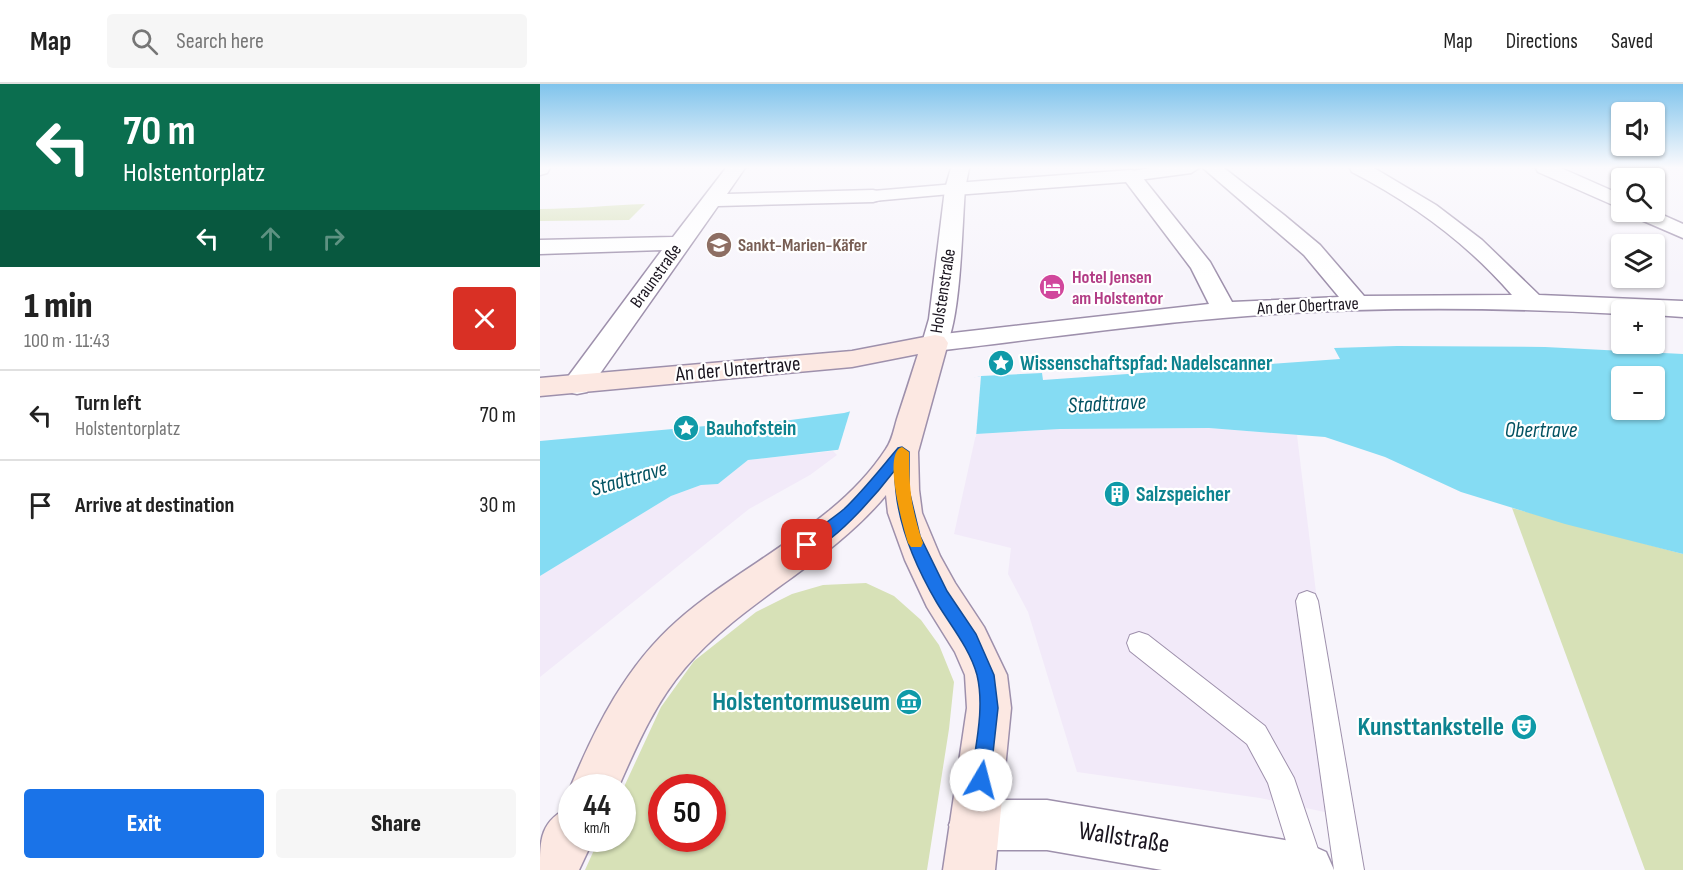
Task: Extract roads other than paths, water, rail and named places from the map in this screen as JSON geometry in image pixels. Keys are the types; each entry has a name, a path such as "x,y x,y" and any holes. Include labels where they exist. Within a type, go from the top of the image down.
{"main road":[{"name":"An der Untertrave","path":"540,387 852,358 935,343"},
{"path":"935,343 903,450 902,490 913,536 941,596 970,640 986,675 989,708 972,848"},
{"path":"601,774 637,701 653,675 673,653 709,620 831,529 870,491 903,450"},
{"path":"552,870 561,852"}],"street":[{"name":"Braunstraße","path":"577,385 708,205"},
{"name":"Holstenstraße","path":"935,343 942,319 955,205"},
{"path":"1153,205 1202,267 1224,310"},
{"path":"1259,205 1312,250 1357,303"},
{"path":"1419,205 1477,247 1512,278 1532,302"},
{"path":"1661,222 1683,232"},
{"path":"540,247 679,243"},
{"name":"An der Obertrave","path":"935,343 1224,310 1357,303 1532,302 1683,309"},
{"name":"Wallstraße","path":"972,848 1047,825 1309,870"}],"lane":[{"path":"1307,601 1349,870"},
{"path":"1139,643 1256,735 1280,778 1309,870"}],"water":[{"name":"Obertrave","path":"1545,347 1611,350 1611,354 1683,354 1683,554 1565,524 1461,492 1385,457 1325,437 1209,428 1060,429 976,434 748,460 718,484 701,485 671,496 540,576 540,441 761,421 761,424 844,413 981,376 1042,373 1043,380 1340,359 1334,348"}],"place":[{"name":"Sankt-Marien-Käfer","path":"719,245"},
{"name":"Hotel Jensen am Holstentor","path":"1052,287"},
{"name":"Wissenschaftspfad: Nadelscanner","path":"1001,363"},
{"name":"Bauhofstein","path":"686,428"},
{"name":"Salzspeicher","path":"1117,494"},
{"name":"Holstentormuseum","path":"909,702"},
{"name":"Kunsttankstelle","path":"1524,727"}],"water label":[{"name":"Stadttrave","path":"1107,404"},
{"name":"Stadttrave","path":"629,479"}]}
